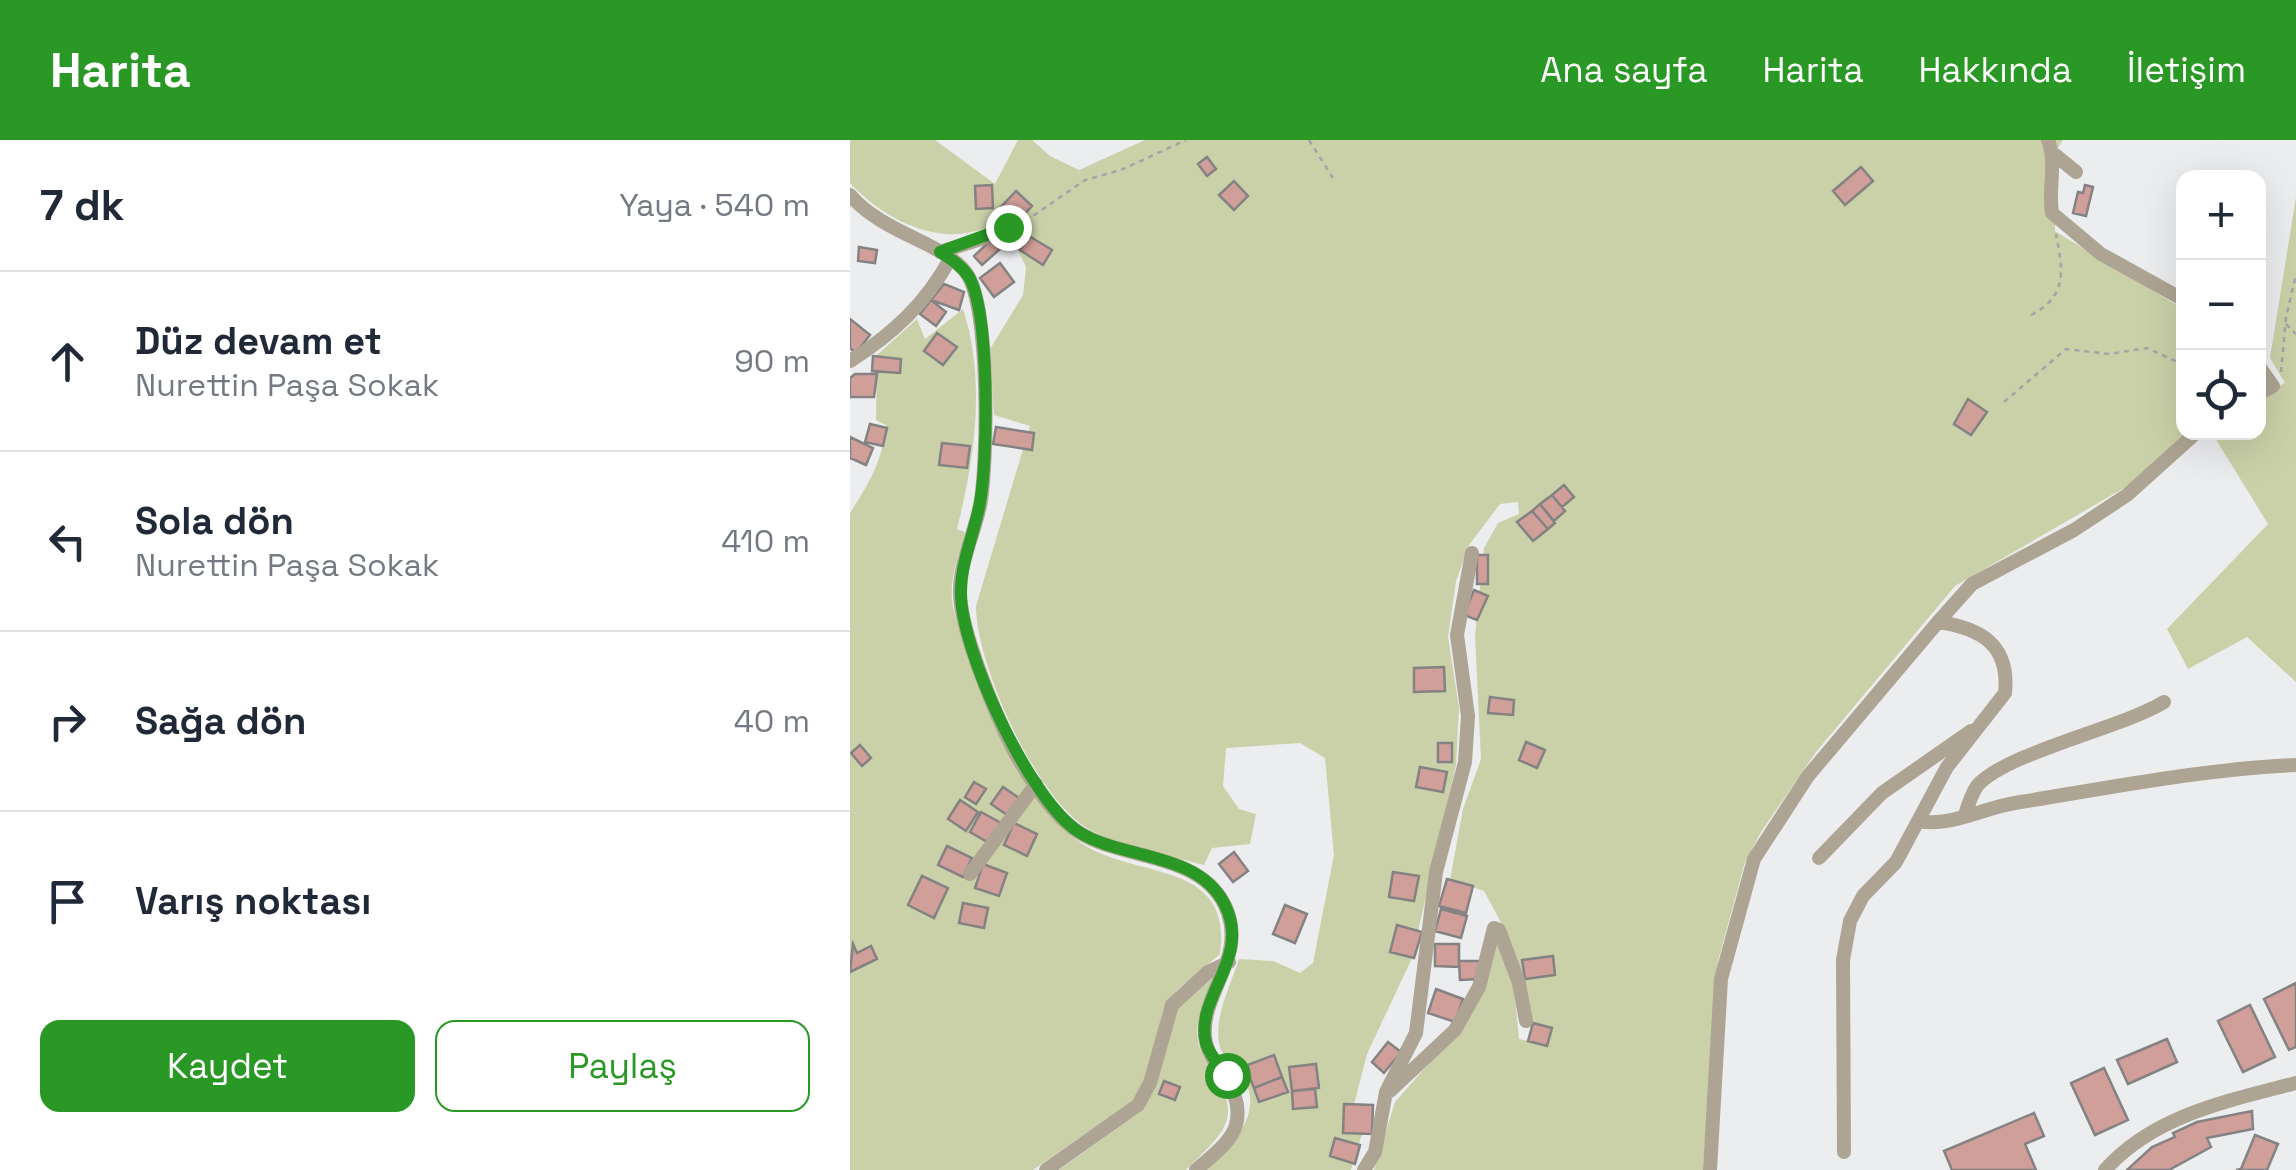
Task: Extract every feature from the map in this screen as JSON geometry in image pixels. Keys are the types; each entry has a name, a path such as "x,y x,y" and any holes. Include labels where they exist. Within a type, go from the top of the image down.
{"street":[{"path":"2051,147 2076,172"},
{"path":"2051,147 2052,213 2101,254 2176,296"},
{"path":"850,194 880,223 945,256 966,272 975,293 986,425 982,490 962,576 963,613 994,706 1014,750 1036,784 1080,834 1165,862 1207,883 1228,914 1232,939 1229,962 1205,1033 1208,1049 1234,1091 1236,1124 1232,1134 1196,1170"},
{"path":"850,361 904,321 930,294 945,256 986,236"},
{"path":"2266,376 2273,386 2266,390"},
{"path":"1710,1170 1721,979 1754,859 1808,776 1972,584 2074,530 2127,495 2188,440"},
{"path":"1364,1170 1375,1152 1386,1095 1416,1033 1436,872 1465,762 1468,716 1457,635 1472,553"},
{"path":"1844,1152 1846,939 1863,896 1896,862 1947,767 2005,693 1998,652 1988,637 1973,628 1938,622"},
{"path":"1965,815 1983,781 2108,725 2142,716 2164,702"},
{"path":"1818,858 1882,793 1982,724"},
{"path":"1919,821 1938,823 2187,774 2296,765"},
{"path":"970,874 1036,784"},
{"path":"1386,1095 1454,1030 1479,987 1494,928 1499,930 1519,983 1526,1021"},
{"path":"1046,1170 1138,1105 1150,1083 1172,1006 1208,972 1229,962"},
{"path":"2106,1170 2118,1156 2200,1108 2296,1083"}],"path":[{"path":"986,236 1036,214 1085,180 1121,170 1186,140"},
{"path":"1309,140 1333,178"},
{"path":"2030,315 2049,306 2063,278 2052,213"},
{"path":"2273,386 2282,372 2286,322 2296,275"},
{"path":"2286,322 2296,334"},
{"path":"2004,402 2066,349 2109,354 2147,348 2176,361"}],"green space":[{"path":"850,140 935,140 995,184 1018,140 1032,140 1050,156 1079,170 1145,140 2063,140 2054,154 2055,231 2176,305 2176,440 2185,440 2124,488 1955,586 1816,752 1761,832 1745,862 1718,961 1703,1170 1374,1170 1395,1102 1464,1024 1495,938 1513,978 1519,1039 1528,1041 1531,1023 1526,983 1502,925 1484,891 1450,880 1463,809 1481,759 1475,636 1484,548 1498,523 1519,514 1518,502 1500,504 1469,545 1456,581 1448,637 1459,708 1456,765 1412,958 1367,1054 1352,1112 1363,1131 1351,1170 1206,1170 1241,1131 1250,1108 1246,1082 1224,1054 1218,1033 1239,959 1273,961 1300,973 1313,963 1334,855 1325,758 1300,743 1226,748 1223,786 1239,809 1256,814 1250,844 1212,848 1204,865 1100,835 1067,812 1029,759 1012,727 986,661 976,606 1030,426 994,415 990,349 1023,295 1026,267 1007,227 962,234 932,232 881,210 850,183"},
{"path":"2296,197 2296,682 2247,637 2188,669 2167,629 2268,524 2216,440 2266,440 2266,391 2285,383 2270,358"},
{"path":"963,309 974,363 975,419 957,529 965,532 952,599 975,670 1018,762 1048,812 1072,836 1099,853 1195,886 1211,901 1220,923 1220,954 1177,990 1163,1010 1148,1076 1136,1098 1033,1170 850,1170 850,513 874,471 884,438 886,425 876,420 877,355 917,319 925,339"},
{"path":"1213,977 1216,981 1202,1010 1197,1033 1201,1052 1228,1105 1228,1117 1215,1140 1186,1170 1059,1170 1139,1113 1150,1096 1176,1008"}],"building":[{"path":"1207,157 1216,169 1207,176 1198,164"},
{"path":"1861,167 1873,181 1845,205 1833,191"},
{"path":"1234,181 1248,196 1234,210 1219,195"},
{"path":"992,185 993,208 976,209 975,186"},
{"path":"2085,185 2093,187 2086,216 2073,213 2078,192 2083,193"},
{"path":"1016,191 1032,206 1017,222 1001,207"},
{"path":"1029,236 1052,250 1043,265 1020,250"},
{"path":"991,240 1000,249 982,265 974,256"},
{"path":"859,247 877,250 875,263 858,261"},
{"path":"1000,263 1014,282 994,297 980,278"},
{"path":"944,284 964,292 959,310 931,300"},
{"path":"931,300 946,312 936,326 920,314"},
{"path":"850,319 870,335 856,353 850,348"},
{"path":"937,333 957,347 943,365 924,351"},
{"path":"873,356 901,359 900,373 872,371"},
{"path":"855,374 877,374 874,397 850,397 850,378"},
{"path":"1968,399 1987,412 1971,435 1954,424"},
{"path":"870,424 887,428 883,446 865,442"},
{"path":"996,427 1034,433 1032,450 993,444"},
{"path":"850,437 873,448 866,465 850,458"},
{"path":"942,443 970,446 967,468 939,465"},
{"path":"1564,485 1574,497 1562,507 1552,495"},
{"path":"1552,495 1565,511 1554,521 1540,504"},
{"path":"1540,504 1555,523 1548,529 1532,511"},
{"path":"1532,511 1548,529 1533,541 1517,522"},
{"path":"1477,555 1488,555 1488,584 1477,584"},
{"path":"1474,590 1488,596 1477,620 1464,615"},
{"path":"1444,667 1445,691 1414,692 1414,668"},
{"path":"1490,697 1514,700 1513,715 1488,713"},
{"path":"1526,742 1545,750 1537,768 1519,760"},
{"path":"1438,743 1452,743 1452,762 1438,762"},
{"path":"860,745 871,758 862,766 851,753"},
{"path":"1420,767 1447,772 1443,792 1416,787"},
{"path":"974,782 986,789 976,804 965,797"},
{"path":"1003,787 1019,798 1007,815 991,804"},
{"path":"960,800 978,812 966,831 948,819"},
{"path":"981,812 1001,823 989,843 970,832"},
{"path":"1014,823 1037,834 1027,856 1004,845"},
{"path":"947,846 972,858 963,877 938,865"},
{"path":"1234,852 1248,871 1233,882 1219,864"},
{"path":"983,864 1007,873 999,896 975,888"},
{"path":"1393,872 1419,876 1414,901 1389,897"},
{"path":"922,876 948,888 934,918 908,905"},
{"path":"1447,879 1473,886 1466,913 1439,906"},
{"path":"963,903 988,908 984,928 959,923"},
{"path":"1285,905 1307,914 1295,943 1273,934"},
{"path":"1441,909 1467,916 1461,938 1435,931"},
{"path":"1397,925 1422,932 1414,958 1390,952"},
{"path":"853,944 857,953 871,946 877,959 850,972"},
{"path":"1435,944 1459,944 1459,967 1435,966"},
{"path":"1553,956 1555,975 1525,979 1522,960"},
{"path":"1459,961 1479,961 1479,979 1460,980"},
{"path":"2296,983 2296,1047 2289,1050 2264,999"},
{"path":"1436,989 1463,999 1455,1022 1428,1013"},
{"path":"2250,1005 2275,1057 2243,1072 2218,1021"},
{"path":"1533,1023 1552,1028 1547,1046 1528,1041"},
{"path":"2167,1039 2177,1062 2128,1084 2117,1060"},
{"path":"1388,1042 1401,1052 1384,1073 1372,1062"},
{"path":"1274,1055 1282,1077 1254,1088 1245,1066"},
{"path":"1316,1064 1319,1088 1292,1091 1289,1067"},
{"path":"2104,1068 2128,1120 2095,1135 2071,1083"},
{"path":"1282,1077 1288,1092 1259,1102 1254,1088"},
{"path":"1164,1081 1180,1087 1175,1100 1159,1094"},
{"path":"1315,1089 1317,1107 1293,1109 1292,1091"},
{"path":"1344,1104 1373,1105 1372,1134 1343,1133"},
{"path":"2252,1111 2253,1129 2207,1138 2211,1147 2169,1170 2127,1170 2152,1147 2175,1137 2173,1133 2197,1122"},
{"path":"2034,1113 2044,1136 2025,1144 2036,1170 1952,1170 1944,1151"},
{"path":"2255,1135 2278,1144 2267,1170 2236,1170 2241,1169"},
{"path":"1335,1138 1360,1145 1355,1164 1330,1156"}],"route":[{"path":"1008,227 940,252 960,266 972,282 980,328 986,425 982,490 962,576 963,613 994,706 1014,750 1059,814 1080,834 1188,871 1207,883 1224,904 1232,948 1209,1010 1205,1033 1208,1049 1227,1075"}]}
